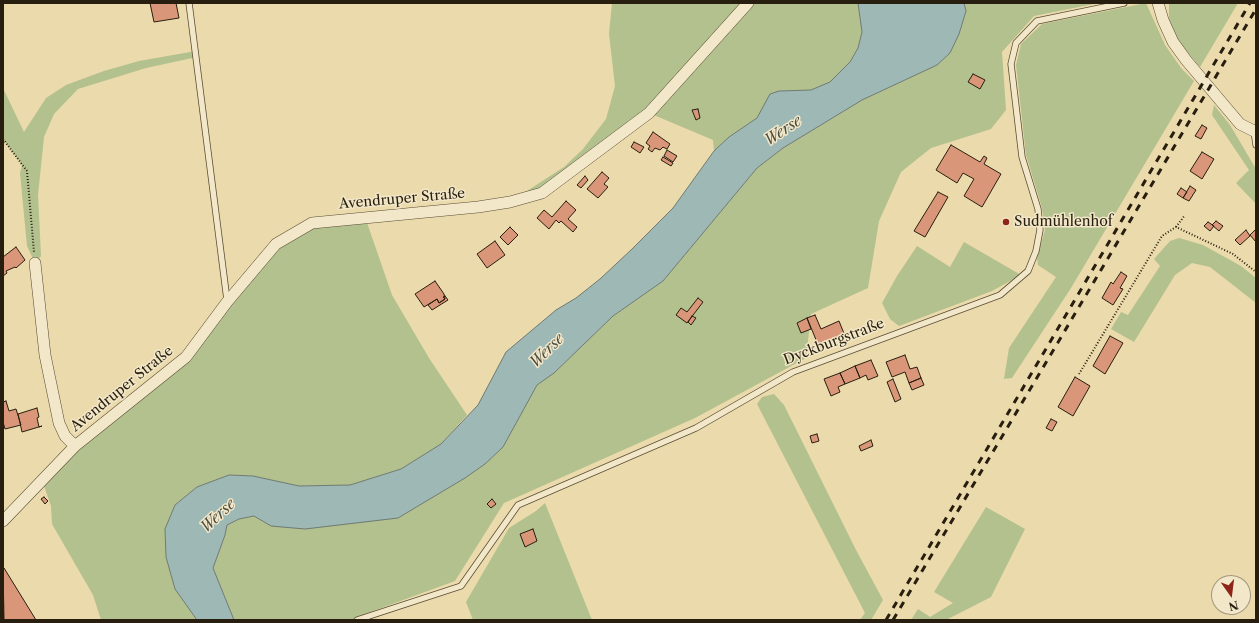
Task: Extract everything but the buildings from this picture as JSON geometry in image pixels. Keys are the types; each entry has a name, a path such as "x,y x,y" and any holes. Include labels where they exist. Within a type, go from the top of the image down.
{"street":[{"name":"Avendruper Straße","path":"3,521 74,446 186,357 227,302 276,244 312,223 478,207 510,202 542,193 649,113 748,3"},
{"path":"1158,3 1163,20 1173,42 1186,60 1240,124 1255,130"},
{"name":"Avendruper Straße","path":"35,263 45,355 59,423 65,436 74,446"}],"lane":[{"path":"189,3 227,302"},
{"name":"Dyckburgstraße","path":"357,620 461,586 518,505 696,428 793,372 1000,295 1028,271 1036,251 1040,230 1038,209 1022,157 1011,64 1016,43 1037,21 1124,3"},
{"path":"1255,130 1256,145"}],"path":[{"path":"3,139 26,171 35,263"},
{"path":"1079,374 1162,236 1176,227 1185,215"},
{"path":"1176,227 1232,254 1256,272"}],"green space":[{"path":"612,3 858,3 862,32 858,48 850,62 830,82 811,90 779,91 771,94 757,118 729,137 714,151 713,140 649,113 542,193 510,202 564,167 583,149 606,119 615,86 609,34"},
{"path":"964,3 1099,3 1034,16 1002,52 1006,110 991,129 931,148 901,172 879,221 868,288 811,314 806,358 695,418 504,503 455,581 365,614 367,620 234,620 213,568 227,525 239,519 254,516 271,526 398,518 465,478 485,464 503,447 537,385 554,373 613,316 663,281 757,168 783,148 862,100 937,65 950,53 959,34 966,11"},
{"path":"1146,3 1165,45 1181,68 1194,81 1071,288 1012,378 1004,379 1009,348 1056,277 1038,265 1037,258 1045,230 1042,208 1026,155 1016,65 1021,44 1042,24"},
{"path":"1169,3 1238,3 1200,67 1178,41 1169,19"},
{"path":"196,51 197,57 146,68 78,89 54,114 44,137 38,195 41,256 35,263 27,246 20,173 22,165 3,139 3,88 24,132 46,98 66,85 104,71 139,61"},
{"path":"1214,105 1230,125 1256,169 1256,204 1236,183 1249,170 1212,115"},
{"path":"365,217 392,295 429,358 467,415 441,444 401,469 350,485 299,486 253,476 229,475 197,487 175,505 165,529 166,557 175,589 197,620 101,620 93,595 52,524 51,506 42,480 186,357 276,244 312,223"},
{"path":"1179,238 1203,245 1241,266 1256,278 1256,303 1210,267 1192,263 1175,275 1134,342 1111,329 1121,312 1128,315 1160,266 1154,259 1170,241"},
{"path":"964,242 1021,275 992,291 899,326 890,319 882,303 897,276 917,246 950,267"},
{"path":"774,394 784,405 856,550 883,600 871,620 860,620 865,613 757,404 762,397"},
{"path":"545,503 592,620 473,620 466,602 509,528 536,511"},
{"path":"986,507 1025,529 991,597 946,620 911,620 918,609 930,617 953,603 934,592"}],"water":[{"name":"Werse","path":"858,3 964,3 966,11 959,34 950,53 937,65 862,100 783,148 757,168 663,281 613,316 554,373 537,385 503,447 485,464 465,478 398,518 305,529 271,526 254,516 239,519 227,525 213,568 234,620 197,620 175,589 166,557 165,529 175,505 197,487 229,475 253,476 299,486 350,485 401,469 441,444 478,405 506,352 556,310 576,298 600,279 632,249 673,208 714,151 729,137 757,118 770,94 779,91 811,90 830,82 850,62 858,48 862,32"}],"railway":[{"path":"886,620 1250,3"},
{"path":"893,620 1256,9"}],"place":[{"name":"Sudmühlenhof","path":"1006,222"}]}
